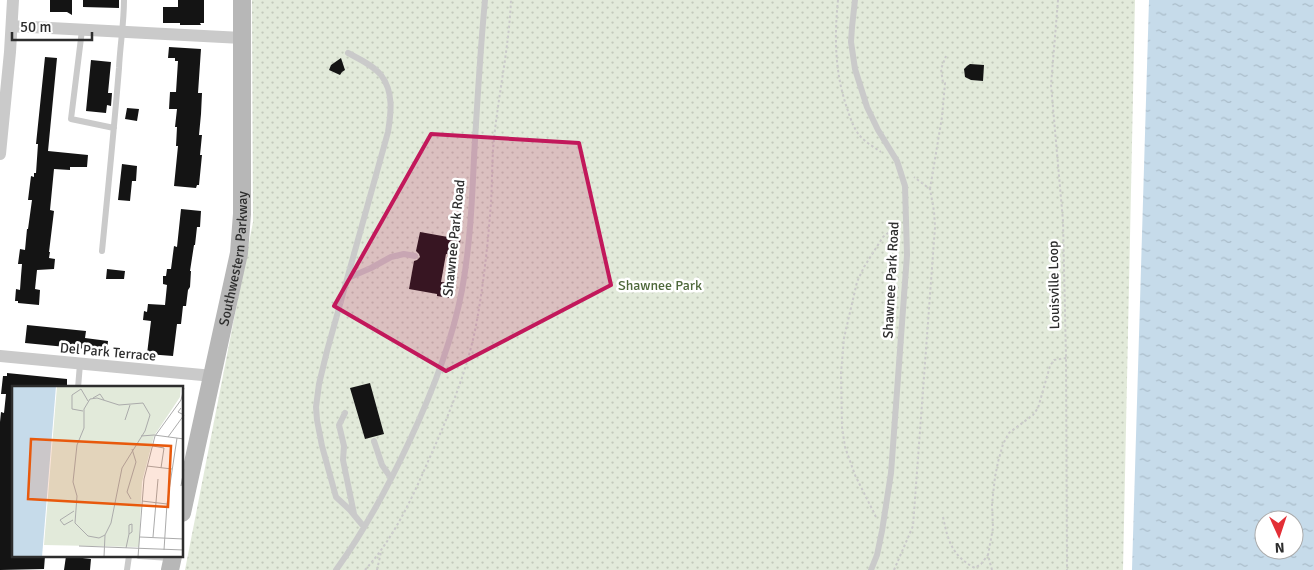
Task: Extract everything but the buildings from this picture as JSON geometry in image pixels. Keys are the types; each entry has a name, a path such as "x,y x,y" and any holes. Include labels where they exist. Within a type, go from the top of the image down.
{"street":[{"path":"0,154 13,0"},
{"name":"Southwestern Parkway","path":"184,504 239,253 241,233 242,0"},
{"path":"12,26 242,38"},
{"name":"Del Park Terrace","path":"0,356 213,376"}],"lane":[{"path":"102,251 124,0"},
{"name":"Shawnee Park Road","path":"336,570 353,547 391,478 427,403 440,371 456,316 466,261 471,210 480,52 485,0"},
{"name":"Shawnee Park Road","path":"855,0 852,34 854,69 867,107 878,130 892,151 902,174 905,186 906,218 907,255 891,473 882,531 877,555 871,570"},
{"path":"82,30 71,119 114,128"},
{"path":"348,52 381,75 390,94 391,114 388,132 319,384 316,407 322,446 336,497 364,527"},
{"path":"348,278 391,257 404,254 415,256"},
{"path":"78,386 80,364"},
{"path":"345,413 339,425 344,446 343,460 354,515"},
{"path":"374,441 382,465 391,478"},
{"path":"150,558 172,562"}],"path":[{"path":"838,0 836,48 837,70 842,94 856,130 861,137 881,152"},
{"name":"Louisville Loop","path":"1058,0 1051,85 1063,222 1067,570"},
{"path":"894,570 913,526 935,226 930,189 944,106 945,83 943,82 941,69 946,56"},
{"path":"914,177 930,189"},
{"path":"882,531 855,475 845,448 842,427 841,373 844,338 857,282 882,237 906,218"},
{"path":"992,570 988,555 992,528 992,504 995,477 1003,444 1009,433 1027,421 1038,408 1050,366 1054,360 1066,358"},
{"path":"943,517 950,541 958,556 965,563 978,570"},
{"path":"377,570 382,550"},
{"path":"975,568 988,555"}],"highlighted area":[{"path":"431,134 579,143 611,285 446,371 334,306"}],"green space":[{"name":"Shawnee Park","path":"252,0 1135,0 1123,570 185,570 253,222"}],"water":[{"path":"1149,0 1314,0 1314,570 1132,570"}]}
